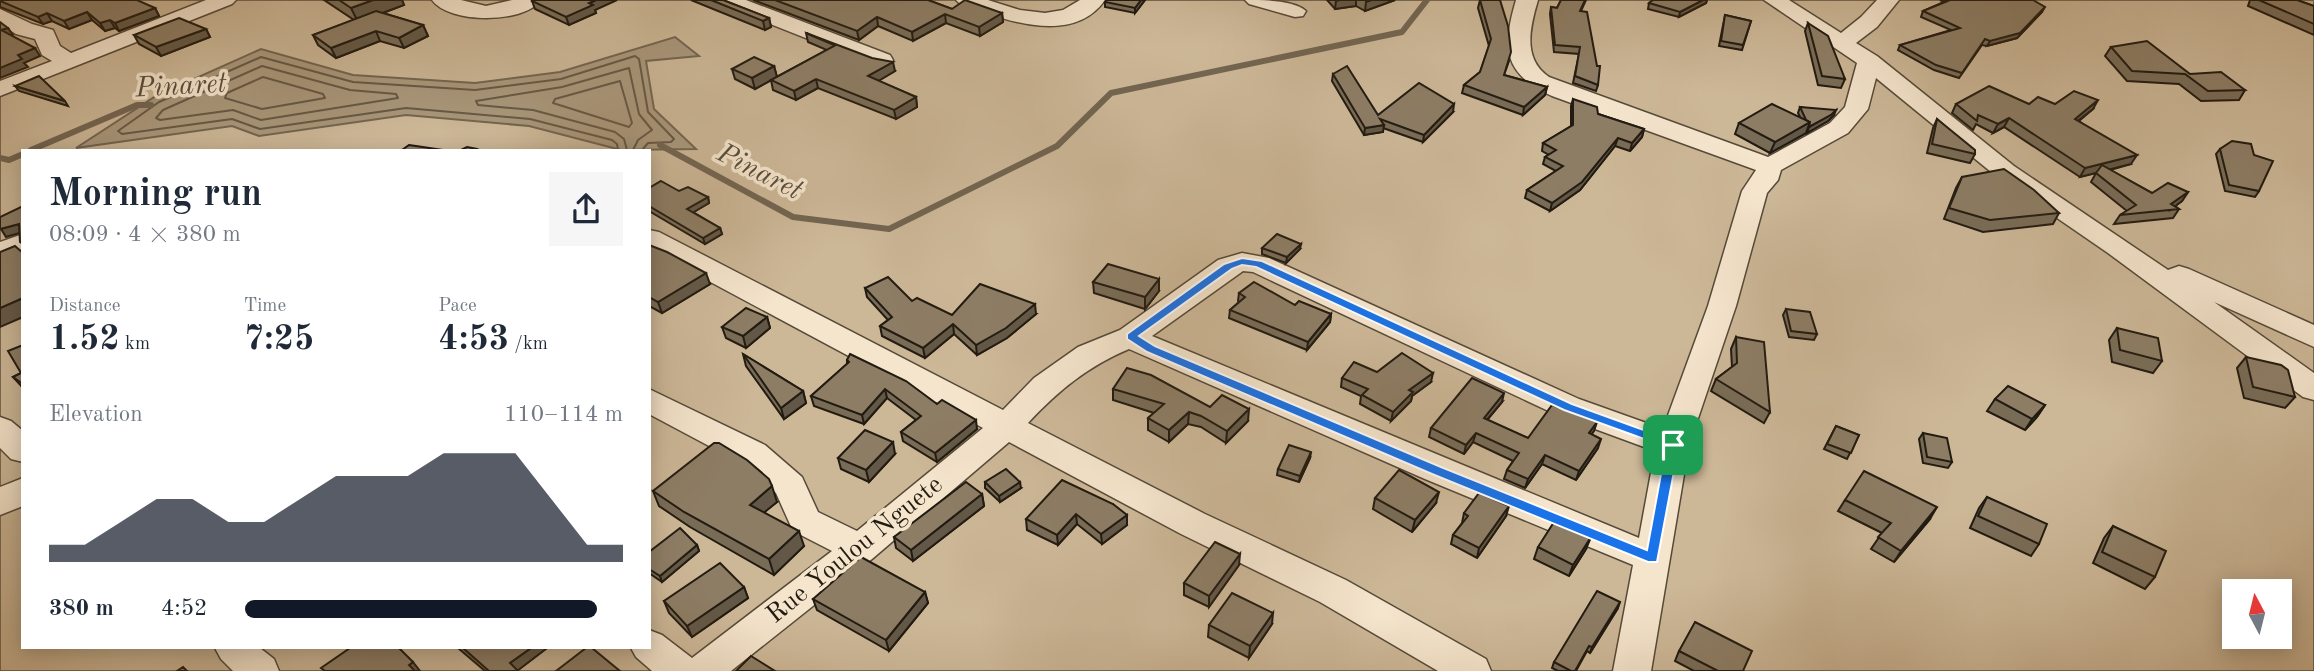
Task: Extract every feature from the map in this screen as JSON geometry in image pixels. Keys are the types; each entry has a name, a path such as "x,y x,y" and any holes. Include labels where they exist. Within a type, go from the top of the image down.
{"street":[{"path":"0,89 70,62 193,4 225,0"},
{"path":"443,0 468,12 486,14 504,12 530,0"},
{"path":"727,0 882,60"},
{"path":"967,0 1023,18 1057,18 1070,15 1094,0"},
{"path":"1256,0 1295,11"},
{"path":"1527,0 1517,31 1523,67 1535,78 1560,91 1770,166"},
{"path":"1775,0 1869,61 2005,171 2118,247 2314,390"},
{"path":"1843,43 1888,0"},
{"path":"0,15 24,29 45,35 50,50 70,62"},
{"path":"1632,671 1673,445 1722,306 1750,207 1770,166 1839,128 1856,108 1869,61"},
{"path":"651,239 1194,524 1333,591 1472,671"},
{"path":"0,253 21,243"},
{"path":"2118,247 2314,337"},
{"name":"Rue Youlou Nguete","path":"703,671 860,549 1006,426 1045,386 1089,354 1131,337 1228,266 1242,262 1259,264 1568,407 1673,445"},
{"path":"1131,337 1151,349 1437,471 1652,558"},
{"path":"651,401 753,454 790,486 805,521 860,549"},
{"path":"0,429 21,448"},
{"path":"0,502 21,492"},
{"path":"651,648 680,671"},
{"path":"235,649 260,671"}],"shaded area":[{"path":"0,0 2314,0 2314,671 0,671"}],"water":[{"path":"675,37 699,56 646,61 654,109 696,149 617,149 529,126 406,115 259,136 232,126 76,148 156,96 261,49 353,75 475,83 560,72"}],"building":[{"path":"0,0 137,0 155,8 115,23 110,20 100,23 87,12 64,21 47,13 38,17"},
{"path":"339,0 373,0 351,8"},
{"path":"533,0 596,0 589,3 593,5 566,17"},
{"path":"711,0 723,0 769,18 763,21"},
{"path":"775,0 928,0 952,9 965,0 1002,13 979,27 945,14 912,32 877,17 857,31"},
{"path":"1141,0 1135,8 1105,2"},
{"path":"1480,0 1500,0 1508,26 1511,52 1504,75 1547,87 1524,107 1464,85 1480,72 1491,39"},
{"path":"1561,0 1585,0 1580,11 1587,12 1597,66 1600,66 1598,85 1575,76 1580,47 1555,45 1551,7 1557,8"},
{"path":"1653,0 1703,0 1680,12 1649,3"},
{"path":"1950,0 2033,0 2045,7 2020,33 1990,41 1985,39 1962,73 1936,65 1900,45 1960,28 1923,11"},
{"path":"2259,0 2297,0 2314,6 2314,24"},
{"path":"376,11 423,25 399,38 376,31 331,48 313,35"},
{"path":"1725,15 1751,21 1743,45 1721,41"},
{"path":"179,18 206,29 156,47 134,35"},
{"path":"0,22 8,28 1,30 35,48 18,55 22,59 0,68"},
{"path":"1808,23 1828,36 1845,79 1822,76"},
{"path":"806,33 872,58 893,62 868,76 916,97 894,110 816,79 794,91 771,80 836,45"},
{"path":"2147,41 2190,74 2221,72 2245,90 2208,91 2185,74 2132,71 2111,47"},
{"path":"754,57 774,66 752,78 732,69"},
{"path":"1347,66 1378,115 1419,83 1454,104 1424,135 1380,119 1384,125 1365,128 1333,74"},
{"path":"39,76 65,101 15,86"},
{"path":"1989,86 2029,104 2038,97 2055,104 2074,91 2098,100 2075,119 2137,155 2085,168 2009,118 1998,124 1978,115 1977,121 1956,104"},
{"path":"1573,99 1597,107 1598,114 1644,129 1632,143 1618,138 1582,182 1552,203 1527,190 1563,166 1545,157 1556,150 1543,143 1573,125"},
{"path":"1772,104 1810,122 1775,142 1739,123"},
{"path":"1800,107 1836,110 1809,127 1810,122 1806,120"},
{"path":"1937,119 1975,150 1975,154 1932,144"},
{"path":"2232,141 2251,144 2254,155 2273,161 2259,191 2229,185 2220,149"},
{"path":"409,145 436,149 403,149"},
{"path":"2102,165 2152,193 2168,183 2188,192 2171,204 2179,209 2120,215 2136,205 2096,173"},
{"path":"2004,169 2034,190 2059,213 1990,220 1949,208 1962,177"},
{"path":"661,181 679,191 688,187 708,197 687,209 720,228 703,238 651,207 651,187"},
{"path":"21,207 21,243 19,224 0,229 0,217"},
{"path":"1277,234 1301,244 1287,257 1262,248"},
{"path":"15,246 21,251 21,299 0,308 0,252"},
{"path":"651,246 706,273 658,302 651,298"},
{"path":"1108,264 1159,279 1145,297 1093,282"},
{"path":"888,277 912,301 917,298 952,315 980,284 1035,304 1006,328 976,345 953,324 923,348 880,326 892,317 865,288"},
{"path":"1254,282 1295,305 1299,301 1331,314 1308,342 1230,310 1245,297 1239,293"},
{"path":"746,308 767,317 743,336 722,327"},
{"path":"1786,309 1810,312 1817,334 1791,331"},
{"path":"2117,328 2158,338 2162,361 2120,350"},
{"path":"1736,337 1764,342 1770,412 1716,379 1737,363"},
{"path":"21,346 21,373 8,351"},
{"path":"1402,353 1433,373 1409,390 1413,392 1393,412 1362,395 1368,389 1342,378 1354,362 1377,372"},
{"path":"743,354 803,391 781,408"},
{"path":"850,354 906,381 937,404 942,400 976,420 935,453 901,432 921,416 885,389 862,415 811,396 849,362 847,360"},
{"path":"2246,357 2281,365 2288,370 2295,397 2253,387"},
{"path":"1127,368 1151,375 1210,407 1222,395 1249,409 1227,431 1189,412 1169,430 1148,418 1164,404 1113,389"},
{"path":"21,373 21,383 13,377"},
{"path":"1472,378 1504,393 1484,418 1528,438 1552,405 1597,422 1589,433 1601,439 1579,471 1545,455 1528,479 1507,470 1519,453 1476,433 1466,445 1431,428"},
{"path":"2008,386 2045,405 2032,419 1995,399"},
{"path":"1836,426 1859,435 1851,453 1827,444"},
{"path":"865,430 893,442 866,470 838,458"},
{"path":"1923,433 1947,438 1952,462 1927,457"},
{"path":"714,443 719,443 747,460 769,479 772,486 750,505 799,531 769,559 684,512 653,491"},
{"path":"1289,445 1311,452 1300,476 1278,469"},
{"path":"1006,469 1020,482 999,496 985,482"},
{"path":"1399,470 1439,492 1415,520 1375,498"},
{"path":"1864,471 1937,507 1901,551 1878,537 1891,523 1845,500"},
{"path":"1062,480 1113,504 1127,515 1101,534 1076,514 1057,535 1026,519"},
{"path":"966,482 982,494 911,550 894,537"},
{"path":"1479,493 1509,506 1479,548 1453,535 1468,516 1464,513"},
{"path":"1987,497 2047,524 2039,544 1978,516"},
{"path":"1554,522 1591,537 1573,565 1538,547"},
{"path":"2113,526 2166,551 2155,577 2102,552"},
{"path":"680,528 697,545 660,576 651,570 651,550"},
{"path":"1215,542 1240,554 1209,596 1184,583"},
{"path":"861,557 925,592 886,640 813,599"},
{"path":"720,563 744,587 687,626 664,601"},
{"path":"1597,591 1620,602 1575,671 1571,671 1554,662"},
{"path":"1232,593 1273,613 1250,646 1209,625"},
{"path":"1695,622 1752,651 1743,671 1718,671 1679,651"},
{"path":"349,649 400,649 413,662 409,665 415,671 325,671 321,668"},
{"path":"464,649 530,649 510,663 518,671 489,671"},
{"path":"585,649 593,649 620,671 556,671"},
{"path":"751,656 775,671 736,671"}],"waterway":[{"name":"Pinaret","path":"660,145 793,217 889,229 1057,146 1111,93 1402,32 1427,0"},
{"name":"Pinaret","path":"33,149 137,105 151,105"},
{"name":"Pinaret","path":"0,158 9,160 21,155"}],"route":[{"path":"1242,262 1259,264 1568,407 1673,445 1652,558 1437,471 1151,349 1131,337 1228,266 1242,262"}]}
